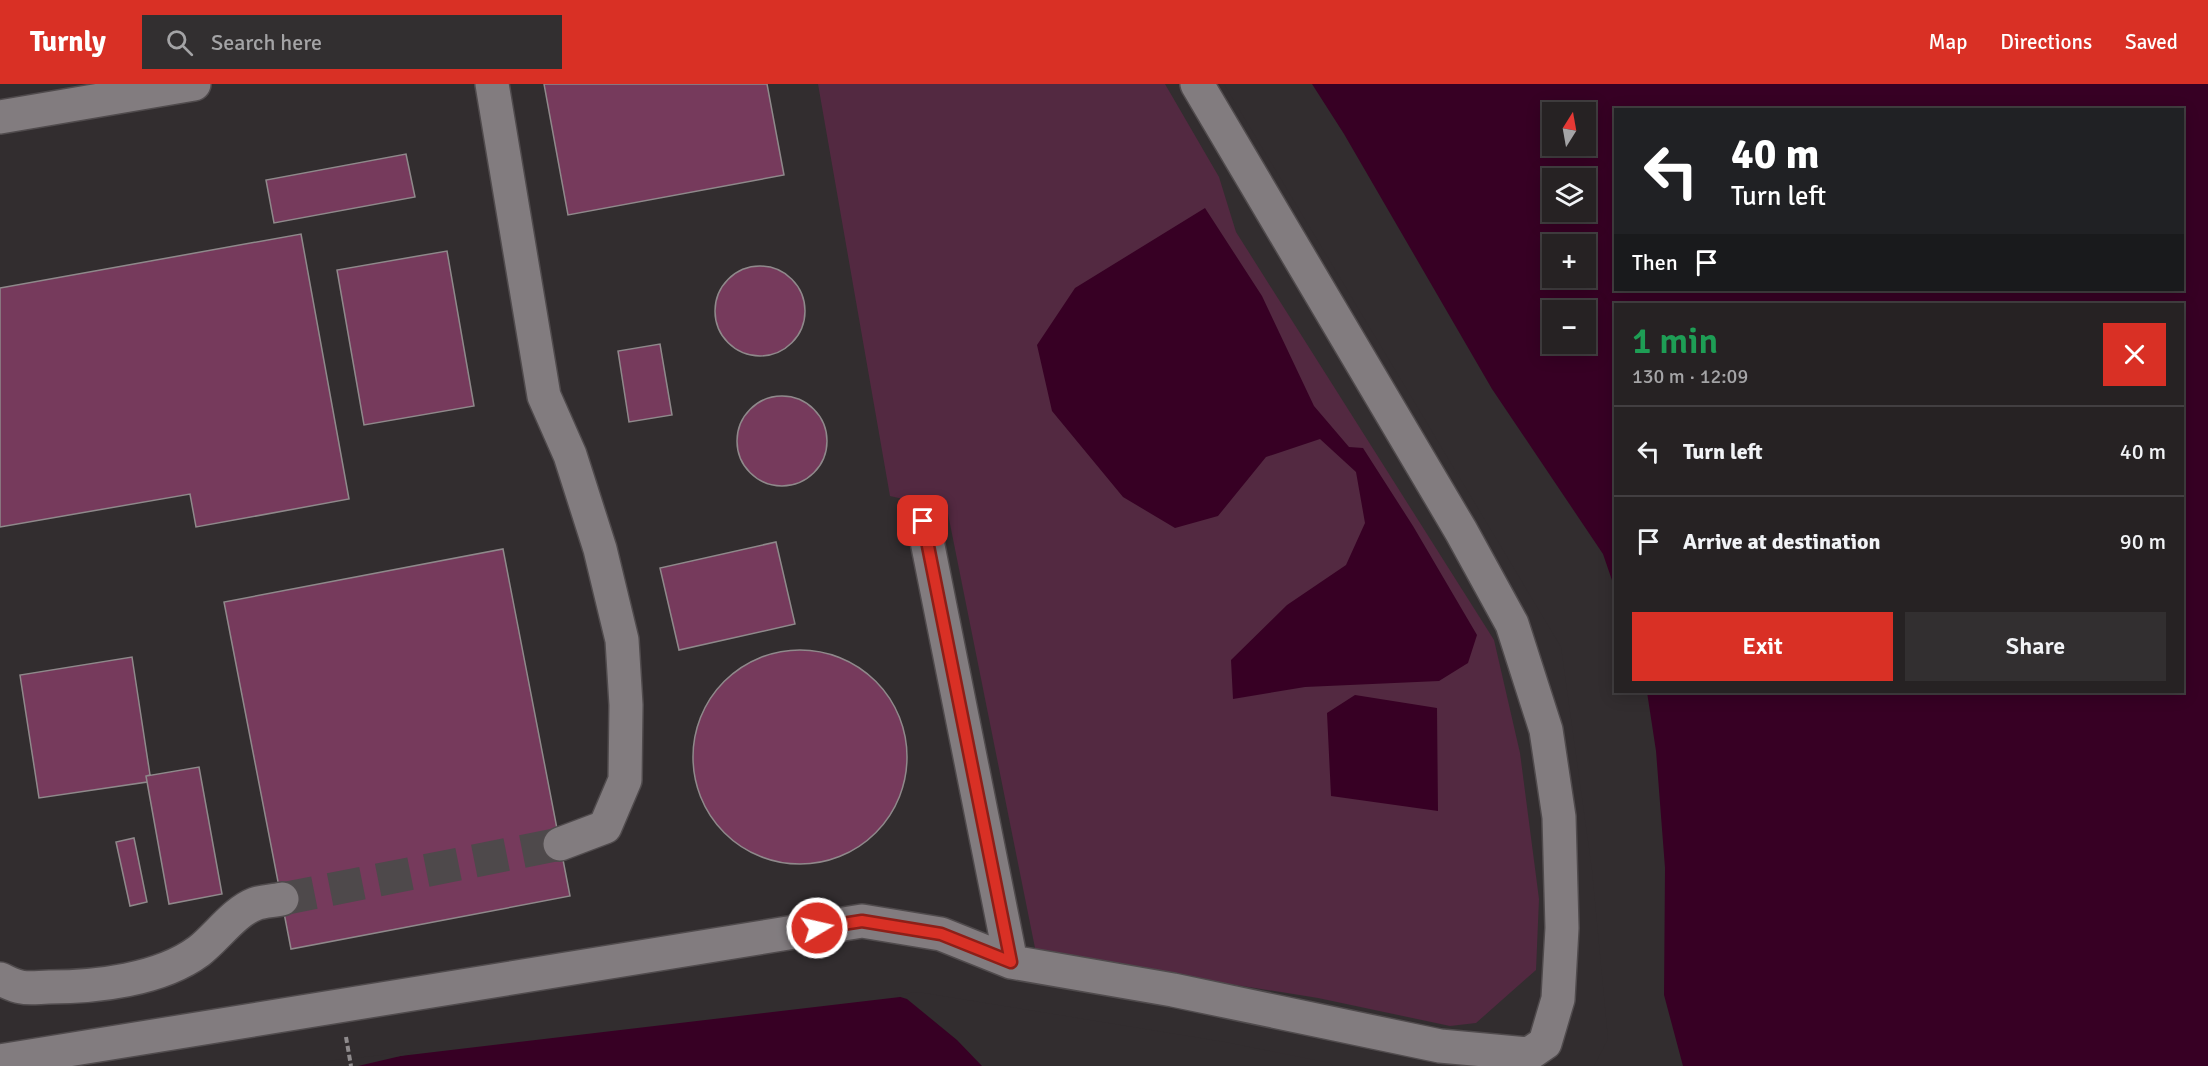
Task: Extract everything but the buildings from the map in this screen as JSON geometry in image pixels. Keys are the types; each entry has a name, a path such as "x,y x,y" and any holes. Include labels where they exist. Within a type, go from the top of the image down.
{"lane":[{"path":"0,117 194,84"},
{"path":"492,84 544,396 570,455 600,549 622,640 626,705 625,780 605,827 560,844"},
{"path":"0,1060 862,921 941,934 1011,962 1173,990 1440,1046 1529,1054 1545,1043 1558,999 1562,928 1559,817 1546,730 1512,624 1461,531 1197,84"},
{"path":"923,521 1011,962"},
{"path":"0,979 21,987 65,987 100,985 144,975 170,966 197,952 223,931 235,916 254,904 282,899"}],"shaded area":[{"path":"818,84 1165,84 1219,177 1236,232 1494,640 1520,753 1539,899 1536,970 1476,1023 1450,1026 1318,998 1036,953 947,509 890,496"},
{"path":"1227,84 2208,84 2208,1066 1597,1066 1611,1040 1595,869 1564,646"},
{"path":"1205,208 1262,296 1314,406 1349,447 1363,448 1413,526 1477,635 1468,663 1439,681 1305,687 1233,699 1231,660 1287,605 1346,565 1365,523 1356,472 1320,439 1266,457 1218,516 1175,528 1123,497 1052,411 1037,345 1075,288"},
{"path":"1355,695 1437,708 1438,811 1331,796 1327,713"},
{"path":"917,995 1330,1066 316,1066"}],"pier":[{"path":"1224,84 1312,84 1344,134 1492,389 1603,554 1614,586 1614,693 1647,693 1656,751 1665,868 1664,995 1683,1066 1594,1066 1608,1039 1592,870 1561,647"},
{"path":"918,992 1225,1042 1330,1063 1333,1066 982,1066 957,1040 907,999 894,995"},
{"path":"422,1051 358,1066 313,1066 315,1063 325,1061"}],"tunnel":[{"path":"282,899 560,844"}],"route":[{"path":"817,928 862,921 941,934 1011,962 923,521"}]}
